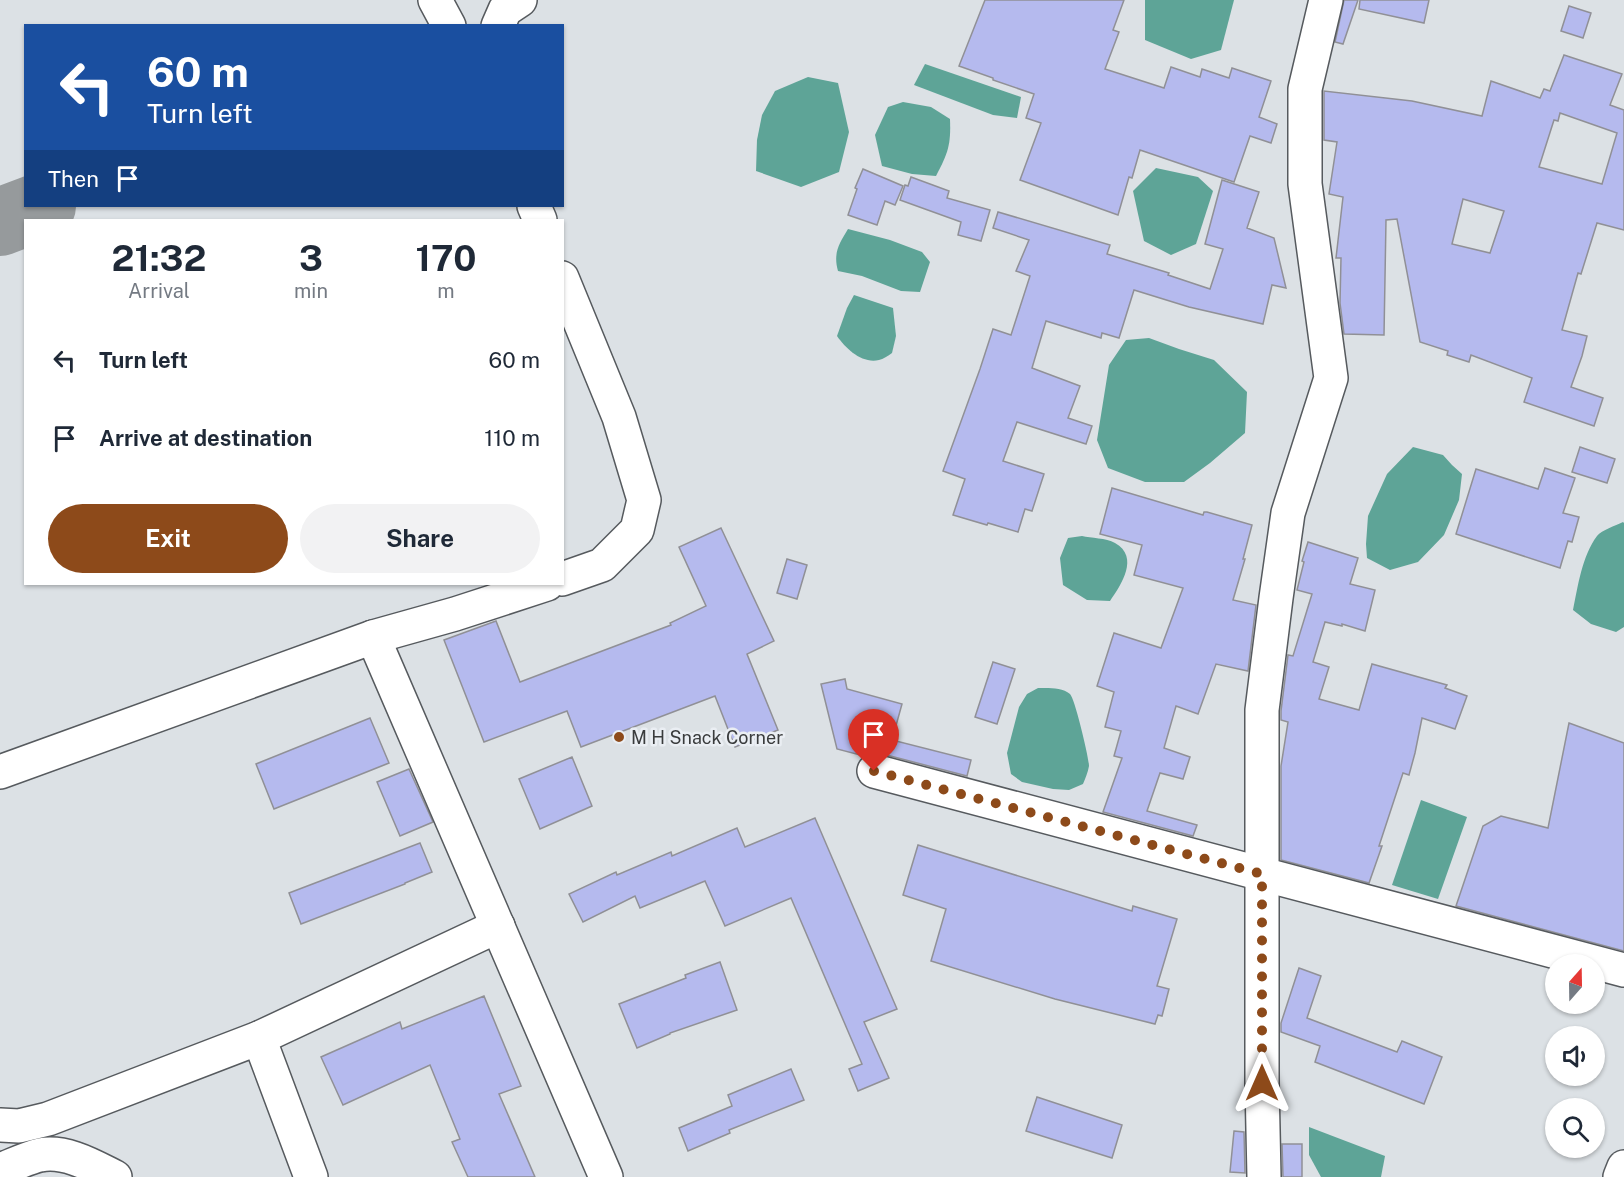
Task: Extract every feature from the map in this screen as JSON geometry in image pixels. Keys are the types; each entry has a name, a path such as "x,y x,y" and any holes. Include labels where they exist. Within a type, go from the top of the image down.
{"street":[{"path":"435,0 448,24"},
{"path":"499,24 505,10 520,0"},
{"path":"1264,1177 1262,710 1288,513 1331,378 1305,184 1305,89 1326,0"},
{"path":"564,283 619,417 644,500 637,530 602,565 564,578"},
{"path":"0,772 373,637 455,614 544,585"},
{"path":"373,637 606,1177"},
{"path":"874,771 1624,970"},
{"path":"0,1125 19,1126 48,1119 259,1038 498,926"},
{"path":"259,1038 311,1177"},
{"path":"0,1170 40,1155 59,1155 88,1163 115,1177"},
{"path":"1620,1177 1624,1167"}],"shaded area":[{"path":"1145,0 1234,0 1221,50 1191,59 1145,40"},
{"path":"925,64 1021,97 1017,118 993,115 914,85"},
{"path":"808,77 838,83 849,132 839,172 801,187 756,171 757,140 762,115 775,91"},
{"path":"903,102 931,107 950,119 948,149 936,176 912,174 882,166 875,135 888,107"},
{"path":"1156,168 1198,177 1213,191 1196,244 1171,255 1144,241 1133,191"},
{"path":"848,229 890,240 922,252 930,262 920,292 901,291 862,276 838,271 836,259 838,249"},
{"path":"854,295 893,308 896,336 892,353 882,359 873,361 861,358 845,346 837,336"},
{"path":"1149,338 1214,360 1247,392 1245,433 1184,482 1145,482 1108,468 1097,440 1109,365 1126,340"},
{"path":"1413,447 1443,455 1462,474 1459,500 1444,535 1418,562 1390,570 1367,558 1368,516 1387,474"},
{"path":"1623,522 1624,627 1616,632 1591,624 1573,610 1581,572 1592,544 1602,532"},
{"path":"1082,536 1111,541 1122,549 1126,556 1126,571 1110,601 1087,600 1063,585 1060,558 1068,538"},
{"path":"1038,688 1063,690 1070,694 1075,706 1089,766 1083,784 1069,790 1022,782 1011,774 1007,753 1019,707 1027,694"},
{"path":"1421,800 1467,817 1438,899 1392,885"},
{"path":"1309,1127 1385,1156 1381,1177 1321,1177 1309,1155"}],"building":[{"path":"985,0 1124,0 1113,30 1119,32 1105,69 1164,88 1171,67 1200,77 1202,69 1229,78 1232,68 1271,81 1259,117 1277,124 1271,143 1250,136 1234,182 1140,150 1118,215 1020,180 1041,123 1026,118 1034,94 959,66"},
{"path":"1344,0 1358,0 1343,44 1335,42"},
{"path":"1360,0 1429,0 1424,23 1359,9"},
{"path":"1569,6 1591,13 1583,38 1561,31"},
{"path":"1564,55 1622,74 1610,105 1624,110 1624,230 1597,223 1581,274 1578,273 1562,330 1587,336 1571,387 1603,398 1594,426 1524,402 1532,378 1471,355 1469,362 1447,355 1448,351 1420,342 1397,219 1386,220 1384,335 1344,334 1340,303 1341,258 1336,258 1343,197 1329,194 1337,142 1324,140 1324,91 1412,101 1482,116 1491,81 1540,98 1544,89 1550,91","holes":["1560,113 1617,133 1602,184 1539,167 1554,120 1558,121","1463,199 1504,211 1490,253 1452,244"]},
{"path":"863,169 903,186 895,205 885,201 877,225 848,215"},
{"path":"911,177 949,191 947,198 990,210 981,241 958,235 961,222 900,200 905,185 908,186"},
{"path":"1222,180 1259,192 1247,228 1274,238 1286,288 1272,285 1263,324 1189,307 1134,290 1119,338 1102,333 1101,338 1046,321 1032,368 1080,386 1068,418 1092,426 1086,444 1017,422 1003,461 1044,474 1032,511 1025,509 1018,532 953,515 965,479 943,471 993,329 1011,335 1030,276 1016,271 1029,240 993,228 998,212 1110,245 1107,254 1169,273 1168,275 1210,289 1223,249 1205,244"},
{"path":"1580,447 1615,459 1607,483 1572,472"},
{"path":"1545,468 1575,478 1563,513 1579,517 1572,542 1568,541 1560,568 1456,534 1476,469 1538,489"},
{"path":"1112,488 1203,515 1207,512 1252,525 1233,600 1256,605 1248,671 1216,664 1198,714 1176,706 1164,748 1190,757 1183,779 1160,773 1147,811 1197,825 1193,836 1103,812 1122,758 1114,756 1121,731 1105,727 1114,692 1097,686 1114,633 1161,648 1183,588 1134,575 1142,545 1100,534"},
{"path":"721,528 774,641 747,654 778,730 735,747 715,696 581,747 567,711 484,742 444,640 496,621 520,682 671,625 670,623 706,606 679,547"},
{"path":"1308,542 1358,558 1350,584 1375,590 1365,631 1325,622 1313,662 1329,667 1319,699 1359,710 1372,664 1447,685 1445,688 1467,696 1455,729 1422,718 1409,775 1403,773 1369,883 1281,860 1281,766 1288,722 1281,720 1281,711 1288,655 1293,656 1312,594 1297,590"},
{"path":"787,559 807,565 797,599 777,593"},
{"path":"993,662 1015,669 997,724 975,717"},
{"path":"845,679 847,689 902,704 892,740 971,760 967,776 879,753 864,756 837,749 821,684"},
{"path":"370,718 389,763 274,809 256,764"},
{"path":"1569,723 1624,743 1624,951 1456,906 1483,826 1501,816 1548,828"},
{"path":"572,757 592,806 540,829 519,779"},
{"path":"409,769 433,822 400,836 377,782"},
{"path":"815,818 897,1009 864,1022 889,1078 858,1091 849,1069 862,1064 791,898 725,926 705,881 640,908 635,896 583,922 569,894 616,872 617,875 671,852 672,856 737,828 745,847"},
{"path":"420,843 432,872 301,924 289,893"},
{"path":"918,845 1132,911 1133,906 1177,919 1157,986 1169,989 1162,1016 1158,1015 1155,1024 1055,999 931,961 946,909 903,895"},
{"path":"720,962 737,1010 670,1033 637,1048 619,1004"},
{"path":"1299,968 1321,976 1307,1018 1397,1052 1402,1041 1442,1057 1424,1104 1315,1062 1320,1046 1281,1032 1281,1023"},
{"path":"484,996 521,1086 499,1094 535,1177 468,1177 452,1142 460,1139 430,1065 343,1105 321,1057 400,1022 402,1029"},
{"path":"791,1069 804,1100 729,1130 730,1133 688,1151 679,1128 732,1106 728,1095"},
{"path":"1037,1097 1122,1125 1112,1158 1026,1131"},
{"path":"1234,1131 1244,1132 1245,1173 1230,1172"},
{"path":"1282,1144 1302,1144 1302,1177 1283,1177"}],"taxiway":[{"path":"0,222 39,207"}],"place":[{"name":"M H Snack Corner","path":"619,737"}],"route":[{"path":"874,771 1262,874 1262,1083"}]}
